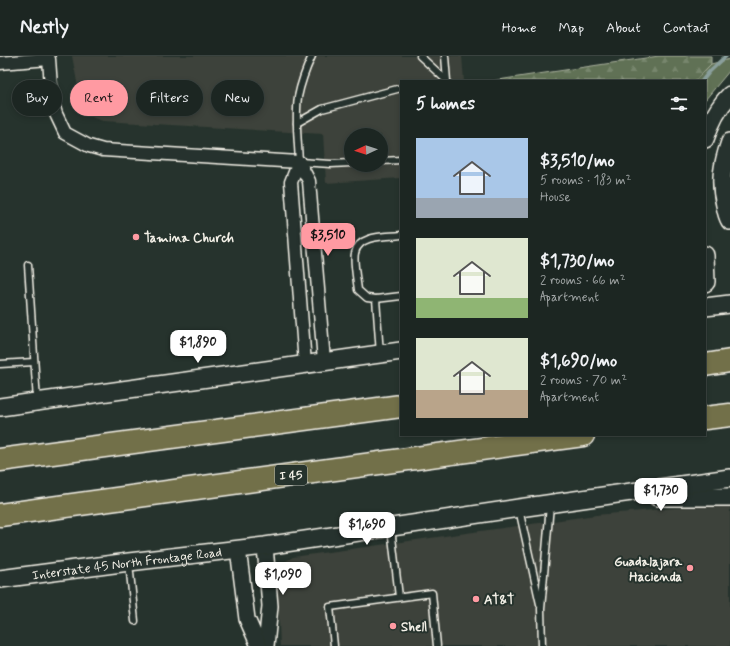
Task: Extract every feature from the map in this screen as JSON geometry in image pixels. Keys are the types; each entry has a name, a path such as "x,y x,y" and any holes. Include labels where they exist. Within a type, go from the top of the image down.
{"highway":[{"path":"706,365 730,361"},
{"path":"0,460 400,406"},
{"path":"706,418 730,415"},
{"name":"I 45","path":"0,515 576,436"}],"main road":[{"path":"706,136 725,100 730,95"},
{"path":"730,142 723,161 722,177 723,196 730,221"},
{"path":"706,307 730,304"},
{"path":"0,407 400,351"},
{"name":"Interstate 45 North Frontage Road","path":"0,579 265,546 730,478"},
{"path":"591,498 730,497"}],"street":[{"path":"0,63 49,59 52,100 56,114 65,134 96,148 103,150 299,162"},
{"path":"299,162 309,181 324,362"},
{"path":"299,162 291,182 305,364"},
{"path":"265,546 270,606 266,646"},
{"path":"238,549 247,619 259,646"}],"lane":[{"path":"312,56 304,73 298,97 297,123 299,162 344,163"},
{"path":"420,56 445,80"},
{"path":"445,56 446,80"},
{"path":"297,123 322,109 400,88"},
{"path":"388,161 400,160"},
{"path":"400,235 369,238 360,244 355,252 358,290 367,298 376,299 400,296"},
{"path":"28,265 37,402"},
{"path":"376,299 380,354"},
{"path":"0,364 34,362"},
{"path":"542,646 541,609 551,504"},
{"path":"519,508 541,609"},
{"path":"391,528 399,597"},
{"path":"128,562 135,621"},
{"path":"334,646 330,607 432,593 437,646"}],"shaded area":[{"path":"72,56 462,56 464,80 400,80 400,178 326,183 323,134 103,121 91,116 128,116 128,80 77,80"},
{"path":"730,503 730,646 280,646 278,601 275,578 283,563 293,557 596,515"}],"green space":[{"path":"659,56 711,56 711,64 696,80 498,80"},
{"path":"730,59 730,70 706,99 706,80 696,80 711,64"}],"waterway":[{"path":"703,80 726,56"}],"place":[{"name":"Tamina Church","path":"136,237"},
{"name":"Guadalajara Hacienda","path":"690,568"},
{"name":"AT&T","path":"476,599"},
{"name":"Shell","path":"393,626"}]}
